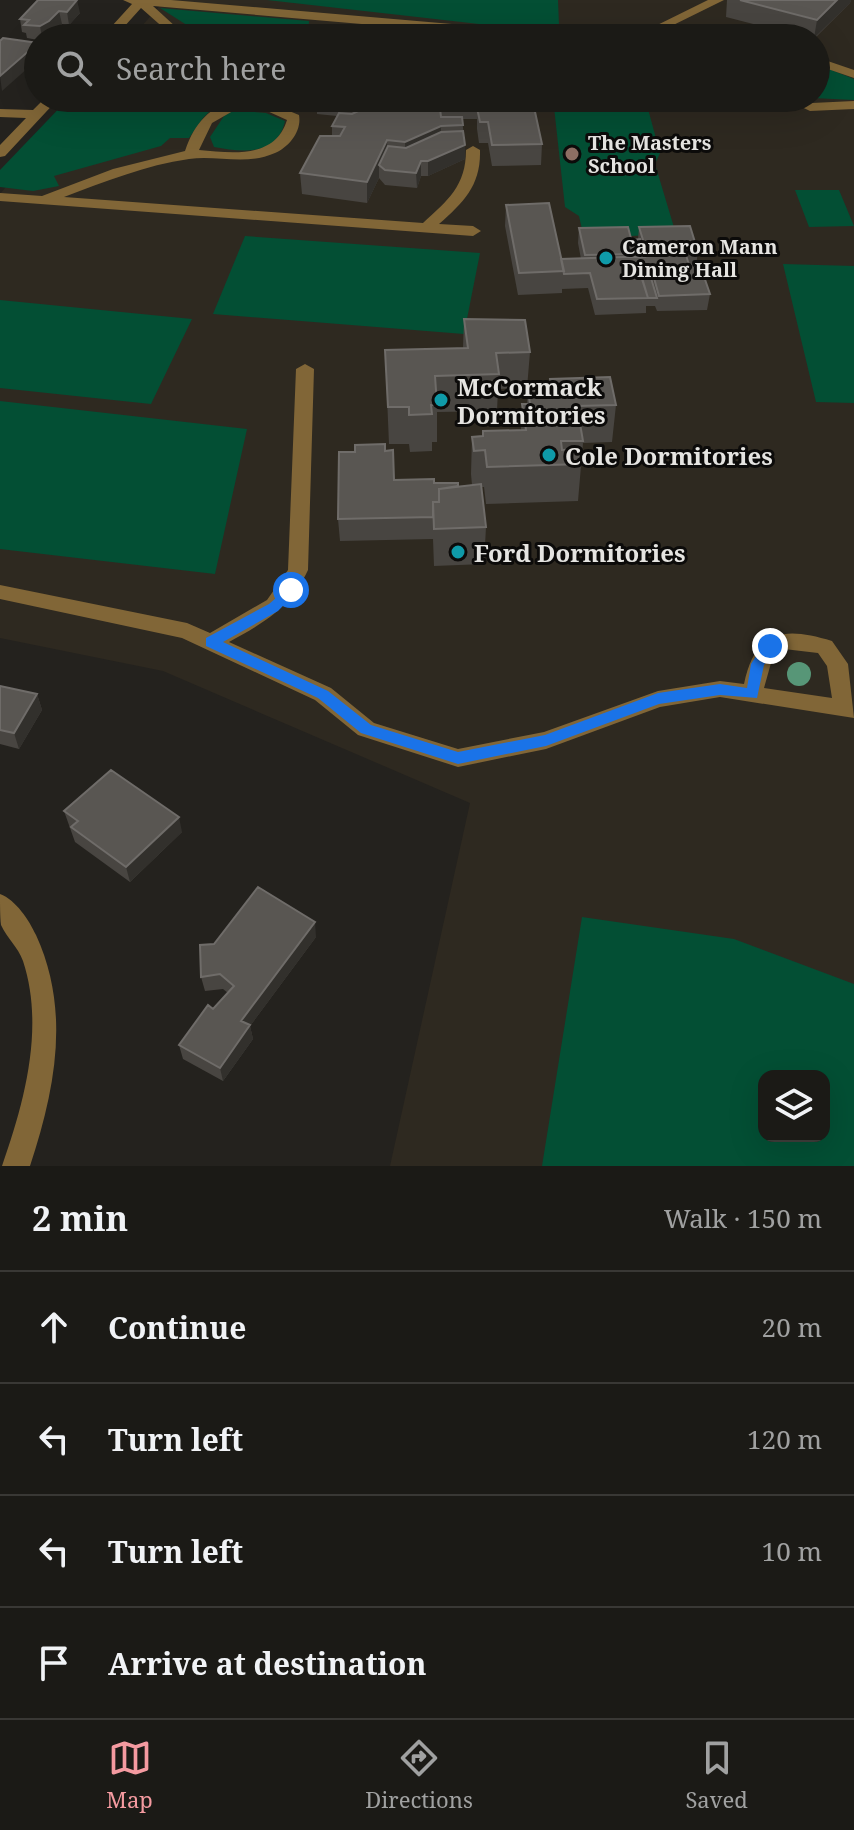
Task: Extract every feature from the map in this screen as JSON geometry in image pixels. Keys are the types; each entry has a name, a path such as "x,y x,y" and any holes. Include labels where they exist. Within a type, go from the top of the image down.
{"street":[{"path":"129,0 412,24"},
{"path":"120,24 142,0"},
{"path":"142,0 167,24"},
{"path":"667,24 718,0"},
{"path":"830,66 854,74"},
{"path":"830,106 854,105"},
{"path":"191,154 201,124 215,112"},
{"path":"43,200 118,172 191,154 232,158 258,155 280,146 293,130 294,118 284,112"},
{"path":"0,113 37,114"},
{"path":"0,153 37,114"},
{"path":"426,228 463,195 475,173 473,150"},
{"path":"0,197 473,231"},
{"path":"211,642 273,607 291,590 298,570 305,369"},
{"path":"0,592 187,631 323,694 366,729 458,758 546,740 658,699 720,689 752,695 849,709 837,664 825,647 793,639 770,646 758,664 752,695"},
{"path":"0,905 8,912 38,962 44,1014 35,1108 16,1166"}],"shaded area":[{"name":"The Masters School","path":"165,0 854,0 854,1166 390,1166 470,803 163,671 0,638 0,194 68,112 830,112 830,24 144,24"}],"green space":[{"path":"267,0 558,0 559,24 479,24"},
{"path":"160,8 309,21 309,24 185,24"},
{"path":"830,70 854,79 854,100 830,99"},
{"path":"56,112 209,112 189,138 170,138 161,146 54,176 59,186 33,191 0,187 0,170"},
{"path":"231,112 255,112 285,121 281,133 266,146 236,150 214,147 210,137 224,116"},
{"path":"555,112 649,112 660,153 655,164 676,234 584,238 579,216 565,207"},
{"path":"795,190 839,190 854,226 809,227"},
{"path":"245,236 480,253 464,334 213,314"},
{"path":"783,264 854,266 854,403 816,402"},
{"path":"0,300 192,319 151,404 0,388"},
{"path":"0,401 247,429 215,574 0,549"},
{"path":"582,917 734,939 854,984 854,1166 542,1166"}],"building":[{"path":"38,0 77,0 67,12 59,11 44,24 25,24 29,20 20,19"},
{"path":"740,0 837,0 817,20"},
{"path":"3,38 24,41 24,55 0,76 0,41"},
{"path":"440,112 441,117 462,117 463,125 441,126 405,142 387,140 367,182 300,173 320,136 340,136 345,127 332,126 339,113"},
{"path":"478,112 535,112 542,144 492,145 488,122 480,122"},
{"path":"463,131 465,145 421,161 416,173 385,170 379,165 388,146 406,148 441,132"},
{"path":"549,203 564,271 519,273 506,205"},
{"path":"690,226 698,252 647,253 639,227"},
{"path":"628,227 635,254 585,255 579,228"},
{"path":"640,239 645,257 634,257 631,240"},
{"path":"686,255 689,265 700,265 710,294 659,296 652,271 640,271 648,298 597,299 590,273 564,274 561,259"},
{"path":"651,278 657,298 648,298 642,279"},
{"path":"464,319 525,320 530,352 496,353 499,374 435,376 437,405 431,405 432,414 409,415 409,407 388,407 385,350 468,348"},
{"path":"610,377 616,405 577,406 583,441 561,441 562,450 579,449 582,464 487,467 485,450 474,451 472,437 483,436 483,431 526,430 522,404 530,404 528,390 551,389 550,379"},
{"path":"385,444 385,451 393,450 394,480 434,479 434,483 458,483 458,486 439,489 439,502 433,502 433,517 338,519 339,452 355,452 355,445"},
{"path":"481,484 486,527 434,529 433,502 439,502 439,489"},
{"path":"0,686 37,694 14,733 0,730"},
{"path":"111,770 179,817 126,867 71,827 78,821 64,811"},
{"path":"258,887 315,922 241,1021 250,1025 220,1068 179,1045 208,1005 213,1009 234,986 220,974 201,977 200,945 214,944"}],"place":[{"name":"The Masters School","path":"572,154"},
{"name":"Cameron Mann Dining Hall","path":"606,258"},
{"name":"McCormack Dormitories","path":"441,400"},
{"name":"Cole Dormitories","path":"549,455"},
{"name":"Ford Dormitories","path":"458,552"}],"route":[{"path":"291,590 273,607 211,642 323,694 366,729 458,758 546,740 658,699 720,689 752,695 758,664 770,646"}]}
